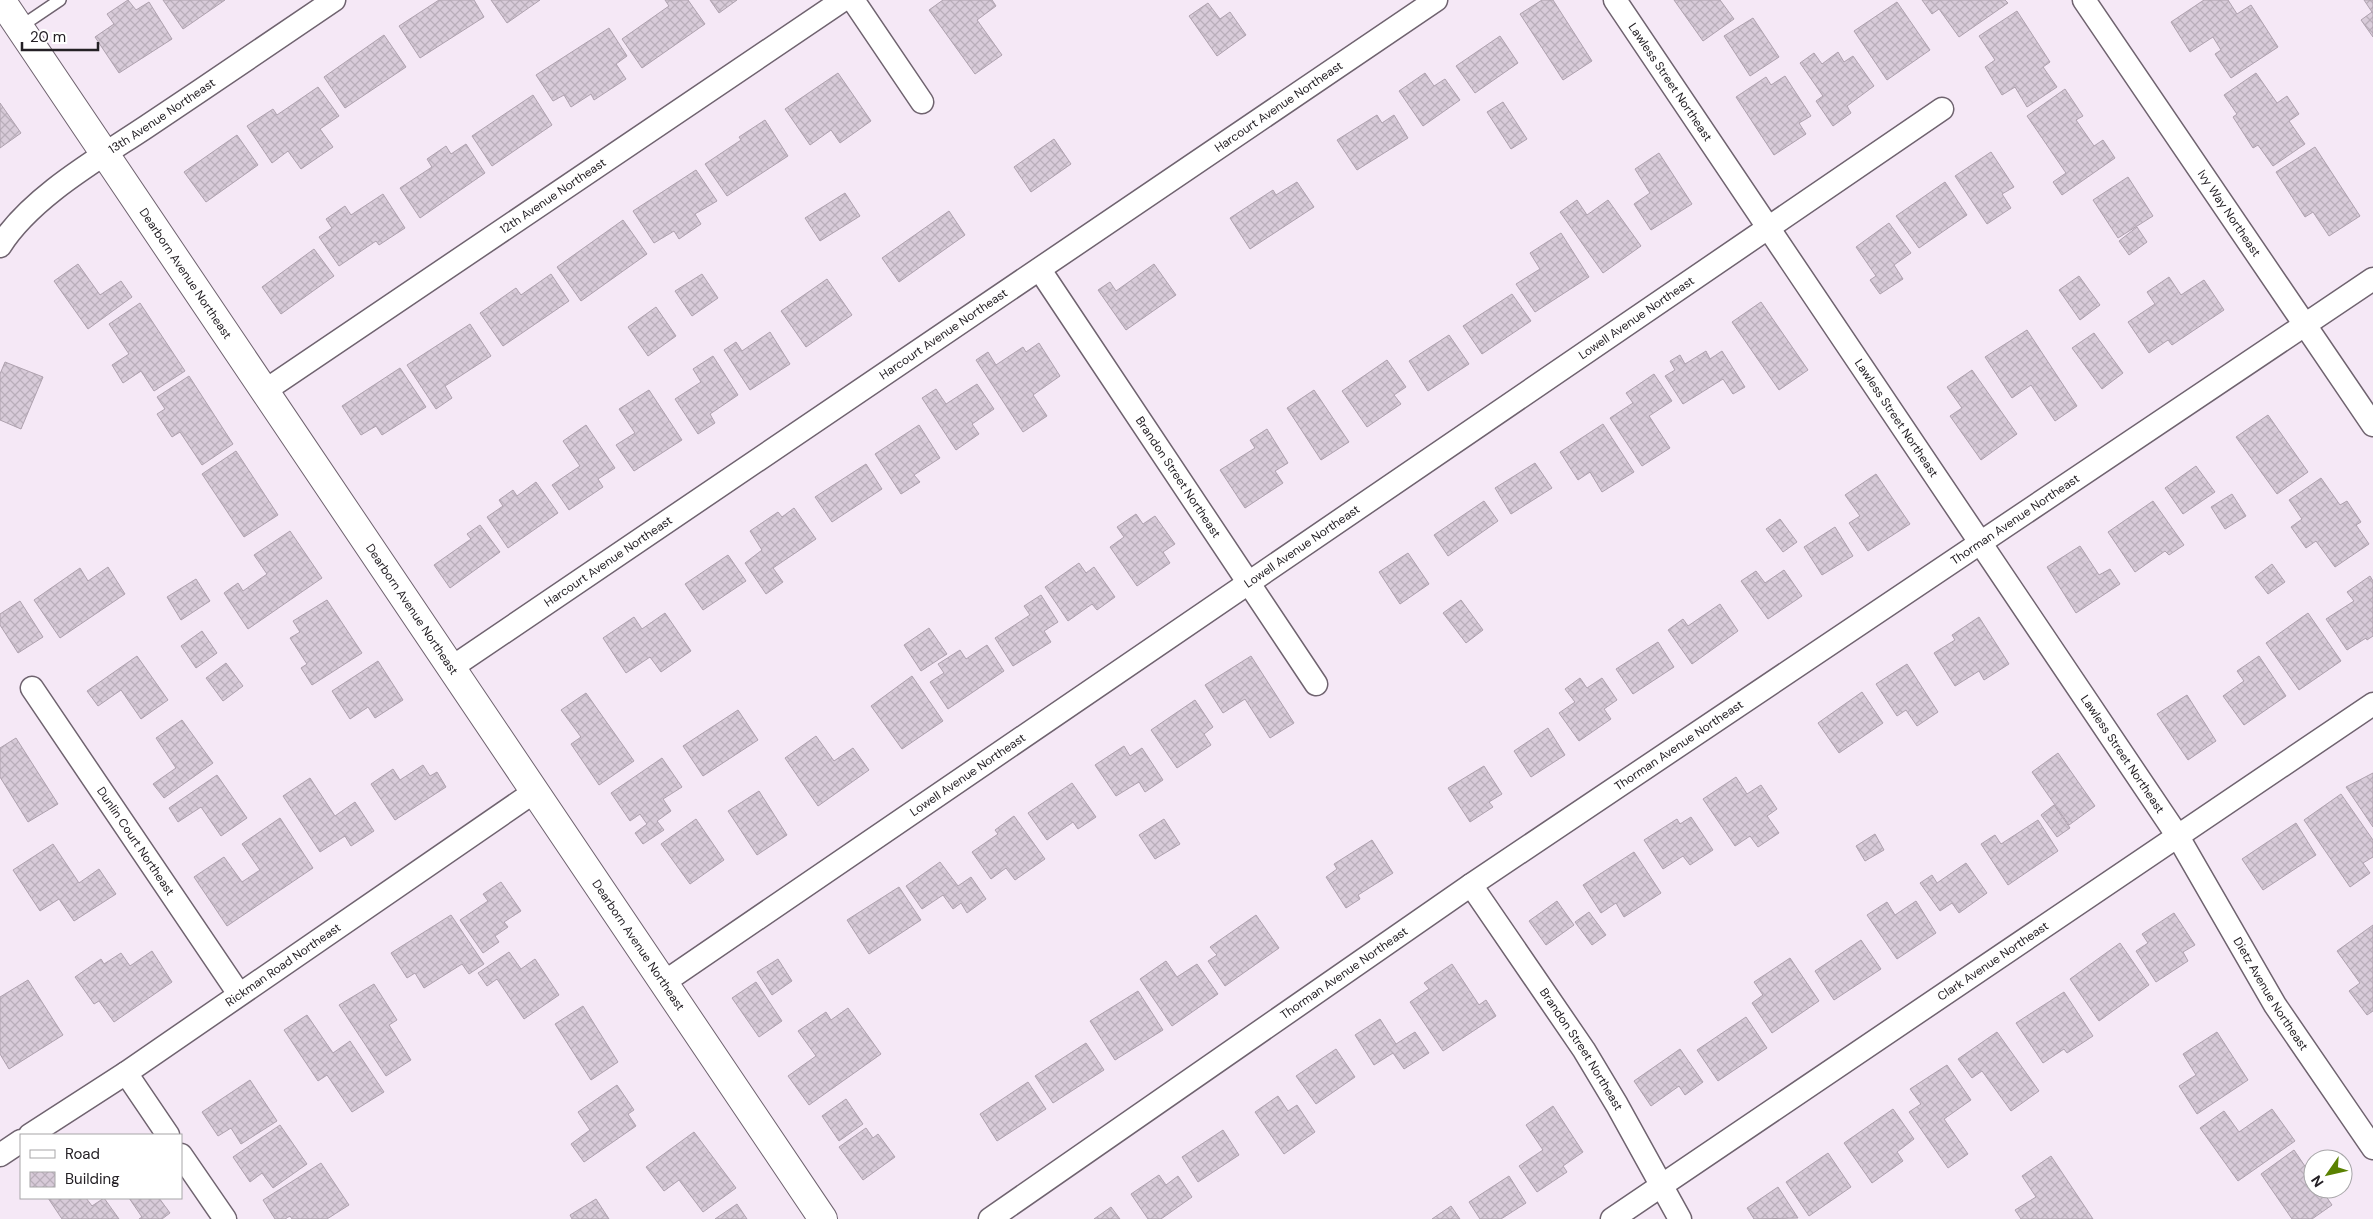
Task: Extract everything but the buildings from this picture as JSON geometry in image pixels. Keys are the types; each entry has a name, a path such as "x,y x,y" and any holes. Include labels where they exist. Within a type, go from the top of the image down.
{"street":[{"name":"Dearborn Avenue Northeast","path":"1,0 263,392 823,1219"},
{"name":"13th Avenue Northeast","path":"0,246 29,212 105,154 334,0"},
{"name":"12th Avenue Northeast","path":"263,392 843,0"},
{"path":"853,0 922,102"},
{"name":"Harcourt Avenue Northeast","path":"451,668 1436,0"},
{"name":"Lawless Street Northeast","path":"1615,0 2177,835"},
{"name":"Ivy Way Northeast","path":"2084,0 2373,425"},
{"name":"Lowell Avenue Northeast","path":"663,983 1942,109"},
{"name":"Brandon Street Northeast","path":"1040,270 1316,684"},
{"name":"Thorman Avenue Northeast","path":"990,1219 1470,885 2373,279"},
{"name":"Dunlin Court Northeast","path":"32,688 239,994"},
{"name":"Clark Avenue Northeast","path":"1612,1219 2373,704"},
{"name":"Rickman Road Northeast","path":"32,1134 126,1073 534,792"},
{"name":"Dietz Avenue Northeast","path":"2177,835 2276,1005 2373,1148"},
{"name":"Brandon Street Northeast","path":"1470,885 1584,1050 1663,1185 1680,1219"},
{"path":"126,1073 167,1134"},
{"path":"182,1156 225,1219"}],"lane":[{"path":"20,27 60,0"}]}
